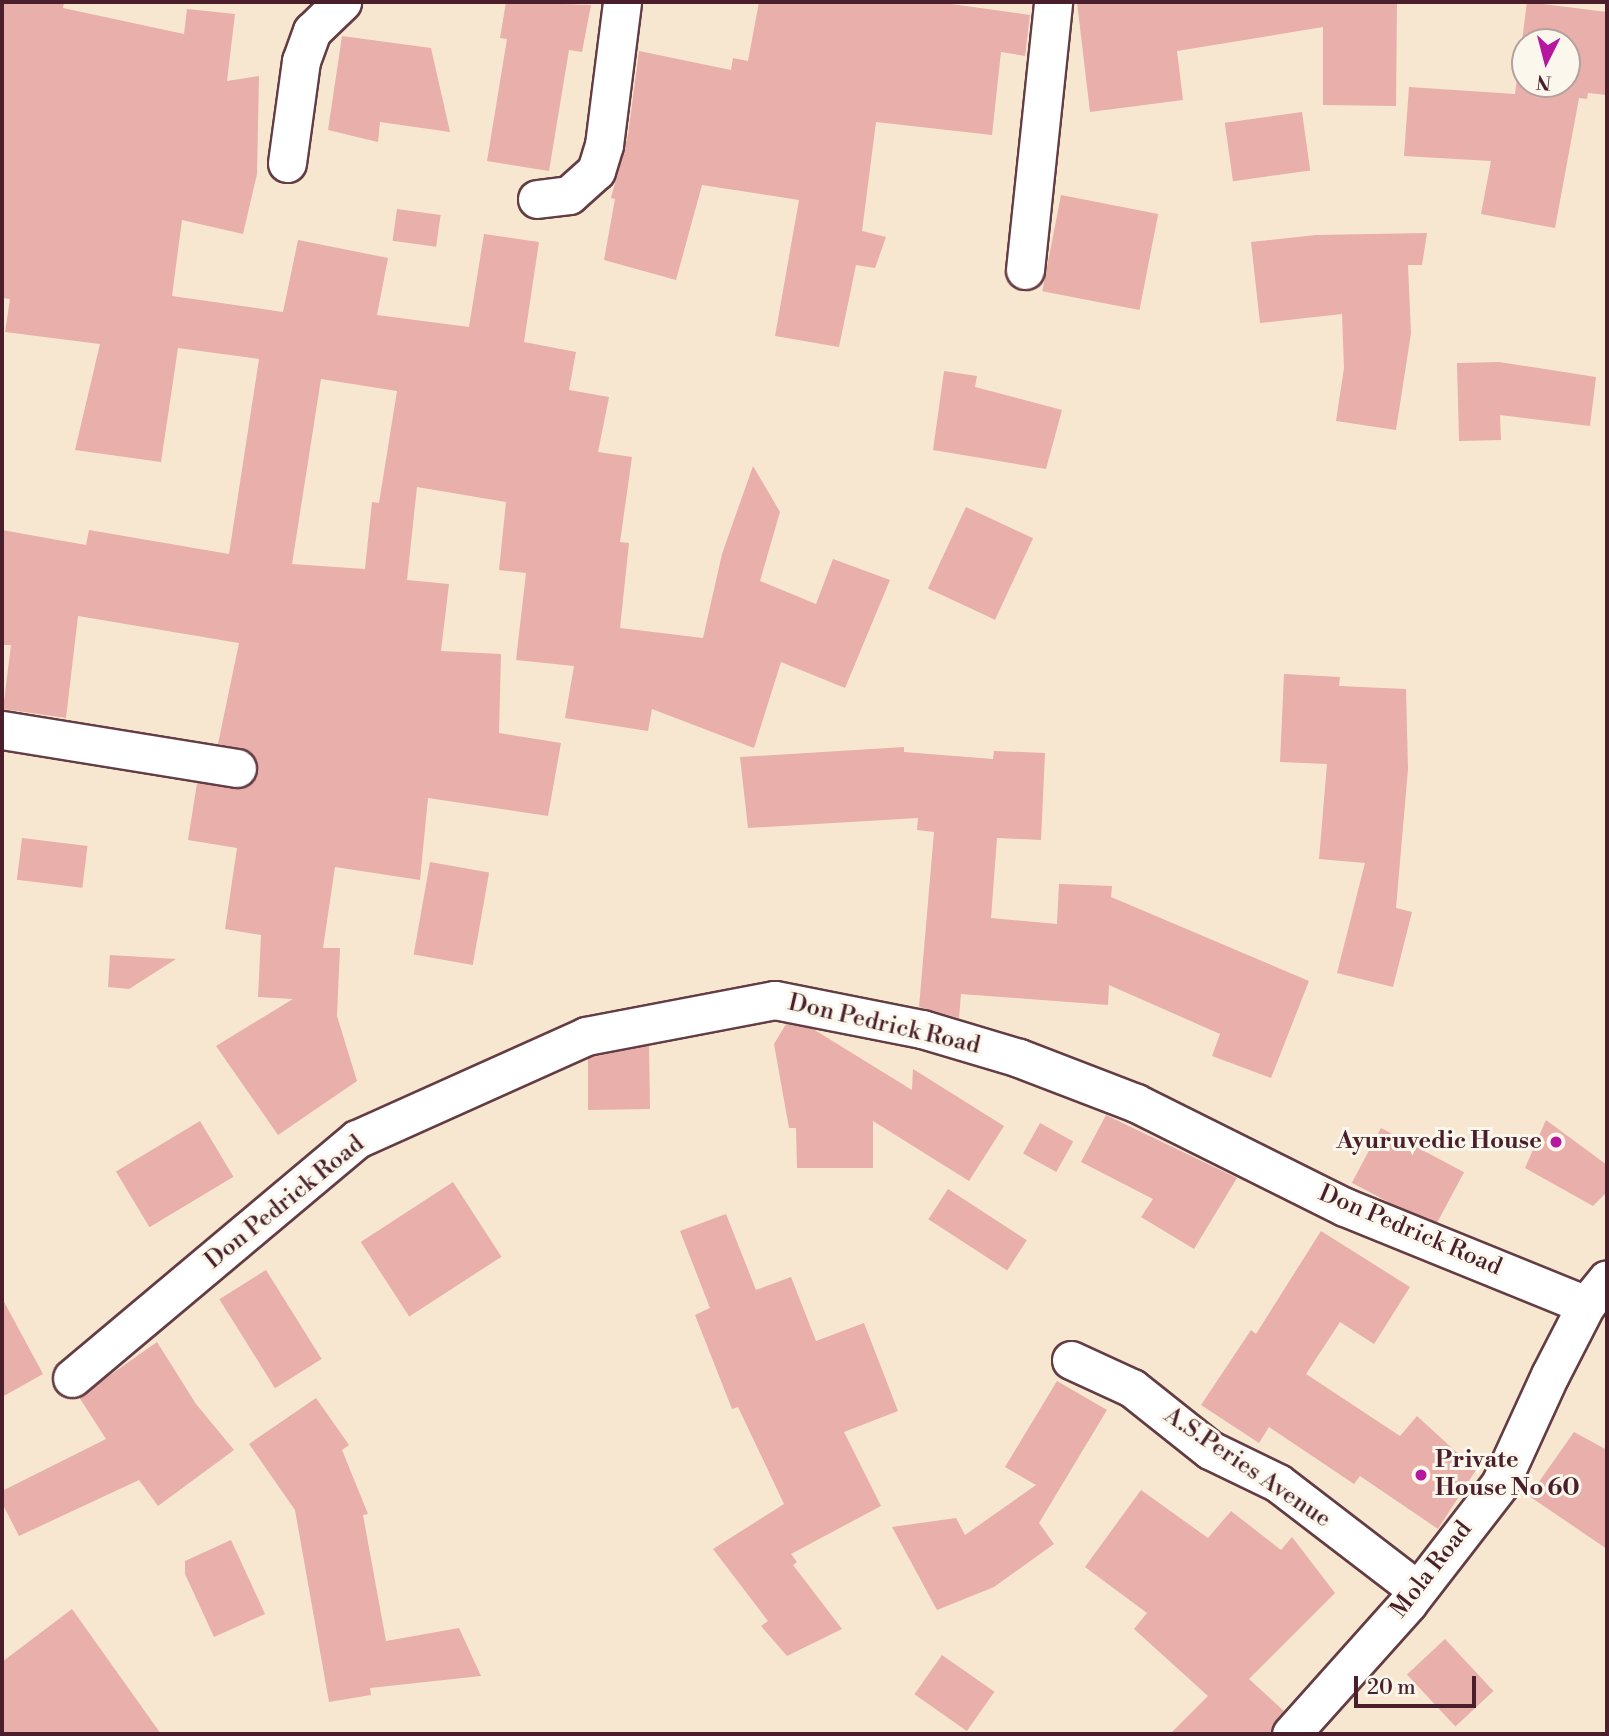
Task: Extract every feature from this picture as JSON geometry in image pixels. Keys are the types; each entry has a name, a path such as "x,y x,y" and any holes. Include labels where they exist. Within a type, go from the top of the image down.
{"street":[{"path":"287,163 301,61 312,30 342,2"},
{"path":"537,199 569,195 596,172 622,2"},
{"path":"1025,270 1053,2"},
{"path":"2,730 237,768"},
{"name":"Don Pedrick Road","path":"72,1378 357,1139 586,1036 775,1000 922,1029 1018,1058 1136,1104 1345,1207 1597,1292"},
{"name":"Mola Road","path":"1291,1734 1408,1603 1416,1588 1500,1484 1597,1292"},
{"name":"A.S.Peries Avenue","path":"1071,1360 1132,1388 1210,1450 1278,1483 1416,1588"}],"building":[{"path":"2,2 64,2 63,8 184,34 187,9 235,14 227,81 259,76 257,174 243,234 182,220 172,296 283,312 298,240 388,258 377,315 469,327 484,234 539,242 524,342 576,352 569,390 609,397 598,452 632,457 620,542 629,543 620,628 703,638 722,554 753,466 780,512 760,581 816,604 833,559 890,580 845,688 781,662 754,748 652,709 648,731 565,718 574,666 516,660 526,573 499,570 506,502 417,487 407,580 449,584 441,651 501,654 499,733 561,743 548,816 428,798 420,880 335,867 323,948 340,948 337,1016 357,1081 278,1135 216,1046 293,999 258,997 261,935 225,929 237,848 188,840 197,783 244,788 258,772 250,751 218,744 239,643 78,616 66,718 3,709 11,645 2,645 2,530 86,545 89,530 229,554 259,359 178,348 161,462 75,450 100,344 5,332 10,299 2,298","holes":["321,379 397,391 379,503 372,502 365,569 292,564"]},
{"path":"506,2 591,5 582,52 569,50 549,171 487,161 507,39 500,38"},
{"path":"759,2 937,2 1030,15 1025,56 1001,52 992,135 876,122 862,231 886,237 875,268 856,265 839,347 775,336 799,200 702,185 676,280 604,260 615,199 611,198 628,135 639,51 731,70 733,58 748,61"},
{"path":"1077,2 1397,2 1396,106 1323,105 1323,27 1177,51 1183,100 1090,112"},
{"path":"1527,2 1607,12 1607,95 1588,93 1587,99 1579,98 1581,28 1524,28"},
{"path":"342,36 431,48 450,132 380,122 378,142 328,130"},
{"path":"1409,87 1511,94 1511,98 1579,98 1555,228 1481,214 1491,161 1404,156"},
{"path":"1302,112 1310,170 1233,181 1225,123"},
{"path":"1061,195 1158,214 1139,310 1042,291"},
{"path":"397,209 441,215 436,247 393,241"},
{"path":"1427,233 1422,265 1408,265 1411,333 1396,430 1336,421 1344,368 1342,314 1260,323 1251,242 1316,235"},
{"path":"1499,362 1596,377 1590,426 1500,415 1501,440 1459,441 1457,363"},
{"path":"944,371 977,376 975,387 1062,410 1046,469 933,450"},
{"path":"966,507 1033,538 995,620 928,589"},
{"path":"1284,674 1340,677 1339,686 1406,689 1408,769 1396,908 1412,912 1393,987 1337,973 1365,863 1319,859 1327,764 1280,762"},
{"path":"904,747 904,752 993,759 994,751 1045,753 1041,840 997,838 991,918 1057,924 1059,884 1112,886 1111,897 1309,981 1271,1078 1212,1056 1220,1034 1109,985 1108,1005 961,994 959,1018 919,1007 934,832 917,830 918,818 748,828 740,757"},
{"path":"22,838 88,846 82,888 17,880"},
{"path":"430,862 489,872 473,965 414,955"},
{"path":"110,955 176,959 129,989 108,987"},
{"path":"786,1024 813,1029 912,1090 913,1069 1004,1126 969,1181 873,1121 873,1168 797,1168 796,1128 789,1128 774,1044"},
{"path":"649,1045 650,1109 588,1110 588,1058"},
{"path":"1106,1115 1237,1178 1194,1249 1141,1217 1153,1199 1081,1162"},
{"name":"Ayuruvedic House","path":"1546,1120 1607,1165 1607,1192 1593,1206 1525,1168"},
{"path":"200,1121 233,1177 149,1227 116,1171"},
{"path":"1040,1123 1073,1141 1056,1172 1023,1154"},
{"path":"1381,1128 1464,1172 1435,1227 1352,1183"},
{"path":"453,1182 501,1257 409,1317 361,1242"},
{"path":"948,1189 1027,1240 1007,1270 928,1219"},
{"path":"726,1214 756,1290 791,1277 816,1341 864,1323 898,1411 844,1432 881,1506 791,1554 797,1562 793,1565 842,1629 787,1656 761,1626 768,1621 713,1549 784,1504 738,1407 732,1409 695,1315 710,1308 680,1231"},
{"path":"1321,1231 1410,1287 1374,1344 1340,1322 1306,1374 1400,1436 1417,1416 1476,1470 1438,1529 1360,1476 1354,1484 1269,1427 1259,1443 1201,1405 1251,1330 1256,1334"},
{"path":"266,1270 322,1359 275,1388 219,1299"},
{"path":"2,1298 43,1374 2,1397"},
{"path":"157,1342 196,1404 234,1450 158,1506 139,1480 19,1536 2,1503 2,1491 106,1439 79,1397"},
{"path":"1057,1381 1107,1410 1039,1523 1054,1544 994,1587 937,1610 892,1527 956,1518 965,1535 1036,1485 1005,1467"},
{"path":"316,1398 349,1445 342,1450 368,1514 363,1515 386,1641 459,1628 481,1676 370,1688 371,1695 329,1702 295,1510 249,1444"},
{"path":"1574,1432 1607,1450 1607,1549 1529,1496"},
{"path":"1141,1490 1208,1538 1231,1511 1281,1550 1292,1537 1335,1593 1249,1679 1284,1711 1271,1734 1170,1734 1208,1696 1134,1629 1147,1613 1085,1567"},
{"path":"231,1540 265,1614 214,1637 185,1574 185,1561"},
{"path":"72,1609 161,1734 2,1734 2,1662"},
{"path":"1445,1639 1493,1691 1455,1726 1407,1674"},
{"path":"942,1655 994,1692 967,1731 914,1694"}],"place":[{"name":"Ayuruvedic House","path":"1556,1142"},
{"name":"Private House No 60","path":"1421,1475"}]}
